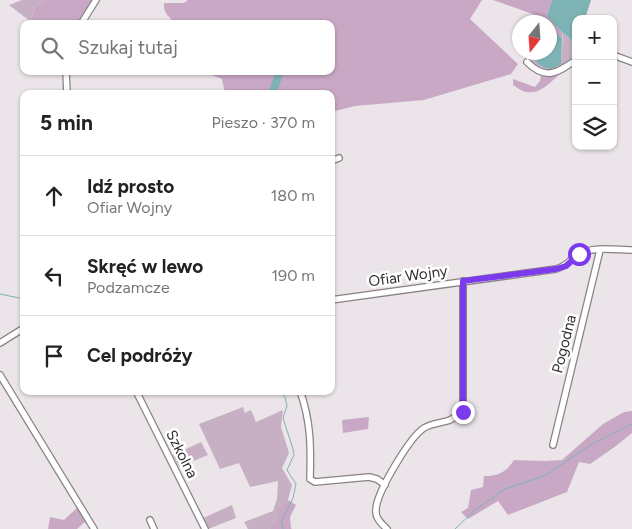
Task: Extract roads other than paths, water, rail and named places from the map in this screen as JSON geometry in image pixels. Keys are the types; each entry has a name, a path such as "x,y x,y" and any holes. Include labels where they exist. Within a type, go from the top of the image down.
{"street":[{"path":"84,20 96,0"},
{"path":"617,56 632,62"},
{"path":"527,62 533,68 543,73 558,72 572,63"},
{"path":"66,75 67,90"},
{"path":"335,160 339,158"},
{"name":"Ofiar Wojny","path":"335,299 556,269 566,266 579,254 600,250 632,250"},
{"name":"Pogodna","path":"553,445 600,250"},
{"path":"386,529 379,522 375,512 377,500 399,458 424,428 450,420 463,412 463,281"},
{"path":"0,343 20,330"},
{"path":"0,375 94,529"},
{"name":"Szkolna","path":"138,395 205,529"},
{"path":"301,395 312,448 310,479 315,482 369,477 377,479 385,485"},
{"path":"150,520 154,529"}],"water":[{"path":"552,0 591,0 586,15 572,15 572,40 557,27 557,15 547,15"},
{"path":"557,34 562,38 561,64 552,69 539,65 536,60 557,60"}],"waterway":[{"path":"273,90 279,75"},
{"path":"0,294 20,298"},
{"path":"283,395 287,406 283,418 294,455 287,470 296,484 293,498 281,522 283,529"},
{"path":"455,529 476,509 505,489 546,475 592,444 632,424"}]}
